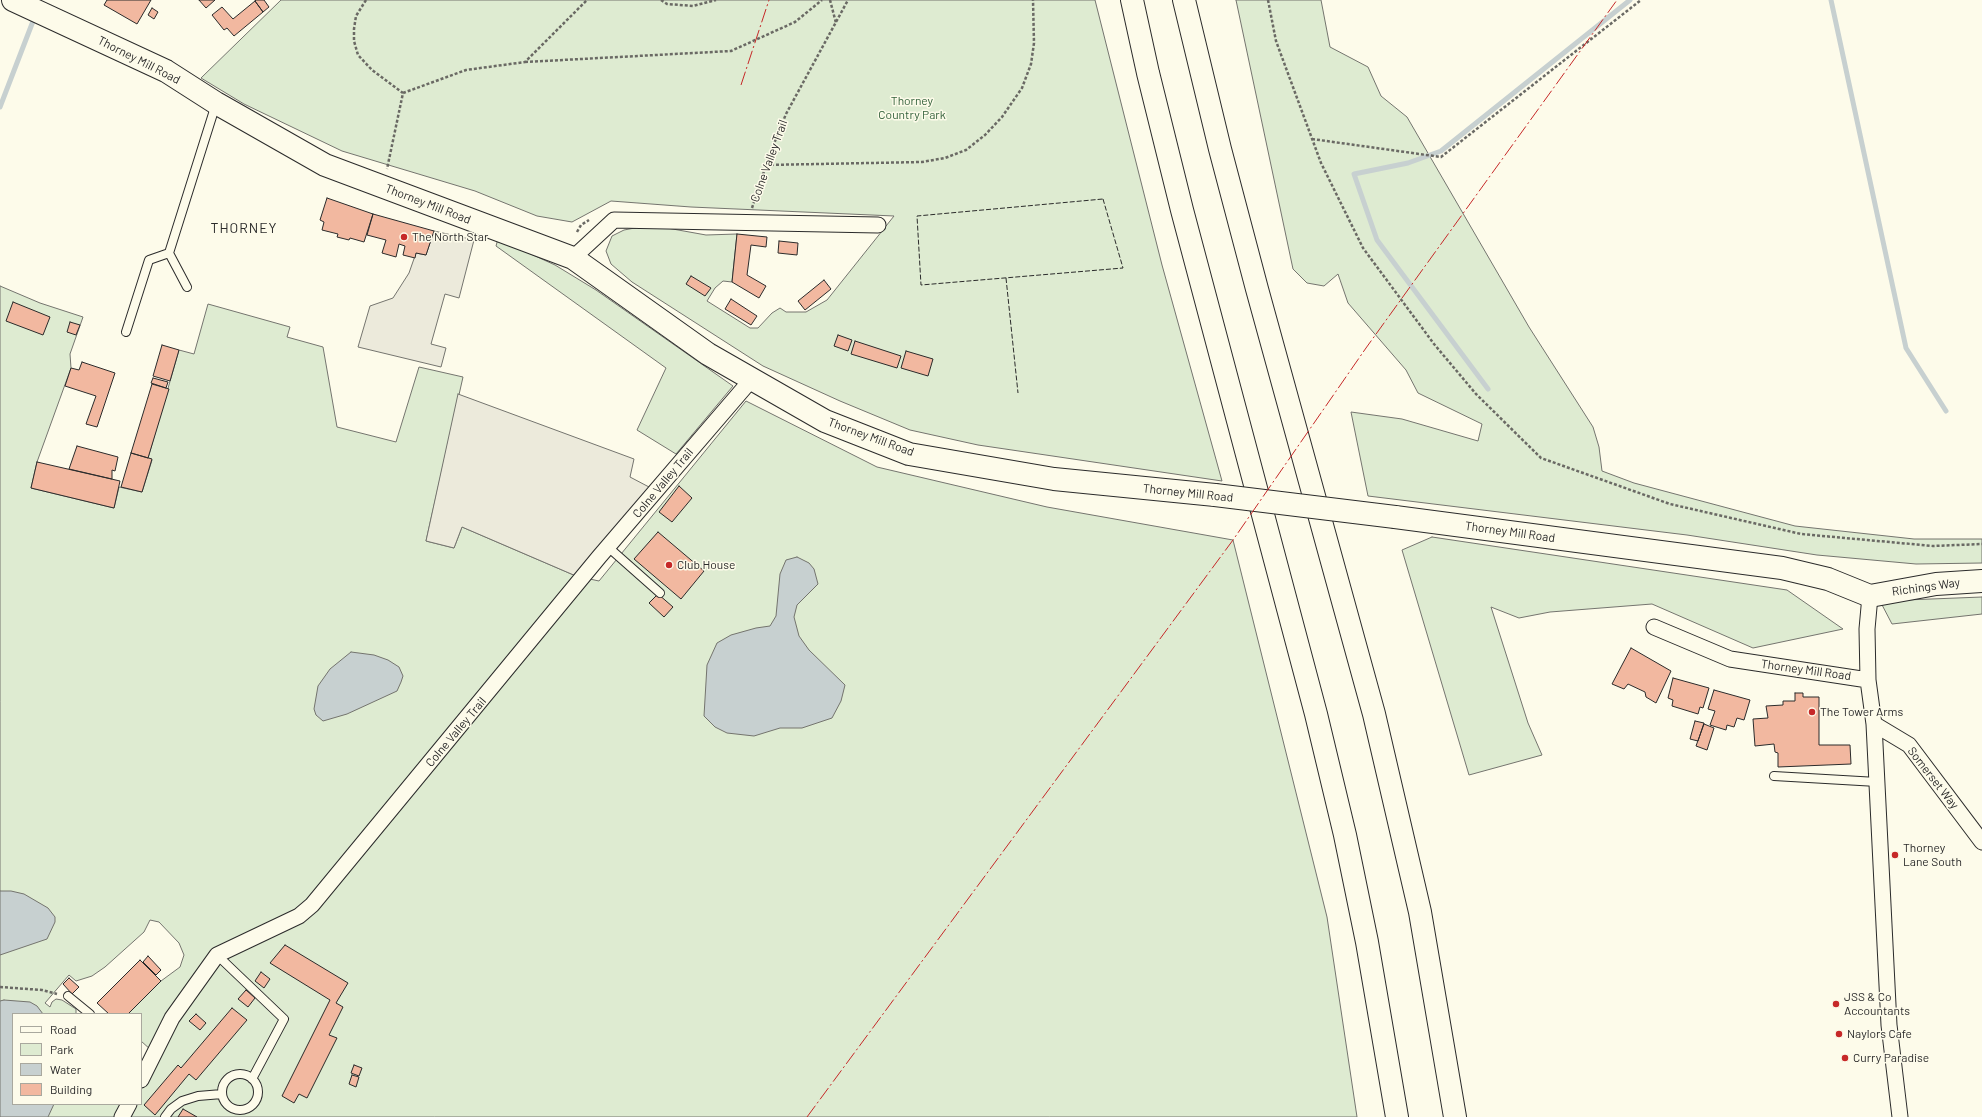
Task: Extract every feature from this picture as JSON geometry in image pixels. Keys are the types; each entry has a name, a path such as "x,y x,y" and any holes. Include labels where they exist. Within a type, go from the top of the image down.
{"main road":[{"path":"1132,0 1148,73 1182,210 1257,486 1332,782 1367,942 1397,1117"},
{"path":"1184,0 1218,141 1255,281 1376,722 1420,912 1455,1117"},
{"name":"Thorney Mill Road","path":"28,7 166,71 216,103 325,165 569,256 749,383 825,421 909,454 1054,479 1215,495 1395,517 1782,568 1828,579 1870,596"},
{"name":"Richings Way","path":"1870,596 1936,584 1982,581"}],"street":[{"path":"569,256 614,220 878,225"},
{"name":"Colne Valley Trail","path":"142,1075 145,1061 172,1018 217,955 299,916 312,905 608,548 749,383"},
{"path":"1870,596 1867,629 1868,680 1874,724 1889,1025 1900,1117"},
{"name":"Thorney Mill Road","path":"1654,627 1730,659 1868,680"},
{"name":"Somerset Way","path":"1874,724 1909,745 1982,842"}],"lane":[{"path":"187,287 168,253 216,103"},
{"path":"126,332 149,260 168,253"},
{"path":"608,548 660,593"},
{"path":"1774,776 1877,782"},
{"path":"217,955 284,1019 252,1079"},
{"path":"68,996 89,1013"},
{"path":"235,1075 247,1076 252,1079 258,1090 256,1102 247,1109 236,1110 231,1108 227,1104 222,1094 225,1082 235,1075"},
{"path":"166,1117 171,1109 182,1101 198,1096 222,1094"}],"path":[{"path":"366,0 356,16 354,29 354,41 358,55 372,70 403,93"},
{"path":"525,62 587,0"},
{"path":"661,0 667,4 693,6 716,0"},
{"path":"403,93 466,70 525,62 731,51 794,22 822,0"},
{"path":"830,0 836,24"},
{"name":"Colne Valley Trail","path":"750,213 766,165 786,114 848,0"},
{"path":"766,165 922,162 945,158 966,150 1002,117 1022,88 1030,64 1034,43 1033,0"},
{"path":"1268,0 1276,41 1321,163 1363,248 1434,344 1476,394 1541,458 1670,504 1801,534 1933,546 1982,544"},
{"path":"1312,139 1441,157 1642,0"},
{"path":"382,187 403,93"},
{"path":"569,256 581,225 593,218"},
{"path":"0,987 42,990 68,996"}],"green space":[{"name":"Thorney Country Park","path":"281,0 1095,0 1162,265 1222,481 978,445 910,430 840,401 763,366 632,282 611,264 606,251 612,236 624,230 640,227 656,226 706,235 737,234 732,282 723,281 715,288 707,301 750,328 758,328 772,313 780,308 786,312 806,312 827,300 894,216 691,207 611,201 572,222 537,216 475,191 342,151 244,104 201,78"},
{"path":"1236,0 1321,0 1330,47 1368,67 1381,96 1407,117 1529,327 1593,427 1599,447 1602,471 1634,483 1795,526 1914,539 1982,539 1982,563 1916,564 1817,555 1687,535 1368,496 1351,412 1402,419 1478,441 1482,424 1418,393 1406,370 1348,303 1338,274 1324,286 1307,283 1293,269"},
{"path":"498,239 555,265 596,290 733,386 676,454 637,430 666,368 496,246"},
{"path":"0,286 40,303 83,317 70,354 71,368 37,462 31,488 114,508 119,487 142,492 152,460 148,458 179,350 194,354 208,304 290,327 287,337 323,347 337,427 396,442 419,367 463,377 426,541 454,548 462,527 576,576 599,581 746,401 877,467 1047,507 1233,540 1327,917 1357,1117 127,1117 133,1105 142,1105 142,1088 174,1021 217,955 151,1050 142,1042 142,1013 129,1013 161,981 180,967 184,955 179,943 159,922 150,920 144,932 105,967 92,976 76,981 69,975 45,1003 50,1007 52,1002 56,999 62,1000 76,1009 76,1013 12,1013 12,1105 122,1105 119,1111 114,1117 0,1117"},
{"path":"1432,537 1787,590 1843,629 1753,648 1652,604 1550,612 1519,618 1491,607 1528,723 1542,755 1469,775 1402,550"},
{"path":"1982,597 1982,614 1892,624 1880,601"}],"shaded area":[{"path":"434,231 474,240 459,298 445,294 431,344 446,348 441,367 358,347 370,306 393,298 409,273 416,253 426,255"},
{"path":"458,394 634,459 630,477 649,487 576,576 462,527 454,548 426,541"}],"water":[{"path":"797,557 809,563 814,569 818,584 797,605 794,617 799,636 809,650 845,685 841,701 832,718 802,728 780,728 754,736 727,733 715,727 704,716 707,665 717,643 731,635 770,626 776,616 780,574 786,560"},
{"path":"351,652 374,655 388,660 399,667 403,676 401,682 397,691 347,714 323,721 316,715 314,709 318,686 330,669"},
{"path":"0,891 11,891 24,894 48,908 55,917 55,922 47,939 0,955"},
{"path":"0,1001 30,1002 37,1006 42,1013 12,1013 12,1105 54,1105 48,1117 0,1117"}],"building":[{"path":"107,0 151,0 137,24 104,5"},
{"path":"199,0 215,0 206,8"},
{"path":"264,0 269,7 263,12 255,1"},
{"path":"255,1 263,12 234,36 227,28 224,30 212,15 222,7 233,19"},
{"path":"152,8 158,12 154,19 148,15"},
{"path":"327,198 373,214 364,242 350,238 349,240 337,237 338,234 322,230 324,222 320,220"},
{"name":"The North Star","path":"373,214 434,231 426,255 416,253 415,258 403,255 405,246 399,244 396,257 382,253 386,240 367,235"},
{"path":"737,234 767,237 766,247 751,245 747,275 766,286 759,298 732,282"},
{"path":"779,241 798,243 797,255 778,253"},
{"path":"691,276 711,288 705,296 686,284"},
{"path":"824,280 831,289 805,310 798,301"},
{"path":"731,299 757,316 751,325 725,309"},
{"path":"13,302 50,317 43,335 6,321"},
{"path":"70,322 80,325 76,335 67,332"},
{"path":"838,335 852,340 848,351 834,346"},
{"path":"855,341 901,356 897,368 851,354"},
{"path":"162,345 179,350 170,381 153,376"},
{"path":"906,351 933,359 928,376 901,368"},
{"path":"82,362 115,373 97,427 86,424 96,396 65,386 71,368 79,370"},
{"path":"153,378 168,382 166,388 151,383"},
{"path":"152,384 169,389 148,458 131,453"},
{"path":"77,446 118,457 115,471 112,470 112,479 69,469"},
{"path":"131,453 152,459 142,492 121,487"},
{"path":"37,462 120,481 114,508 31,488"},
{"path":"679,486 692,498 672,522 659,512"},
{"name":"Club House","path":"658,532 704,571 681,599 634,559"},
{"path":"658,594 673,607 664,617 649,603"},
{"path":"1631,648 1671,671 1656,703 1646,697 1645,692 1628,684 1624,689 1612,684"},
{"path":"1673,678 1709,688 1703,708 1700,707 1698,714 1672,706 1673,700 1668,698"},
{"path":"1714,690 1750,700 1744,720 1737,718 1734,727 1727,725 1726,730 1710,725 1715,711 1708,709"},
{"path":"1795,693 1803,693 1803,697 1819,697 1819,745 1850,745 1851,764 1778,767 1778,753 1775,752 1774,744 1755,746 1753,719 1768,718 1766,706 1783,705 1783,701 1795,701"},
{"path":"1695,721 1704,723 1698,741 1690,739"},
{"path":"1704,724 1714,728 1707,750 1696,746"},
{"path":"285,945 348,983 336,1003 343,1007 329,1035 337,1038 307,1098 299,1094 294,1103 282,1096 330,1000 270,963"},
{"path":"148,956 161,970 156,975 143,962"},
{"path":"140,960 161,981 129,1013 108,1013 97,1003"},
{"path":"261,972 270,979 264,988 255,981"},
{"path":"69,978 79,987 72,994 63,984"},
{"path":"246,990 255,998 248,1007 238,999"},
{"path":"232,1008 247,1020 196,1080 189,1074 155,1115 144,1105 178,1065 181,1068"},
{"path":"196,1014 206,1023 200,1030 189,1021"},
{"path":"354,1065 362,1068 359,1076 351,1073"},
{"path":"352,1075 359,1077 356,1087 349,1084"},
{"path":"183,1109 197,1117 178,1117"}],"waterway":[{"path":"1488,389 1377,240 1354,174 1408,163 1441,151 1630,0"},
{"path":"1831,0 1906,348 1946,411"},
{"path":"0,107 35,16"}],"fence":[{"path":"1103,199 1123,268 921,285 917,216 1103,199"},
{"path":"1006,278 1018,393"}],"power":[{"path":"741,85 769,0"},
{"path":"807,1117 1233,540 1366,348 1617,0"}],"place":[{"name":"The North Star","path":"404,237"},
{"name":"Club House","path":"669,565"},
{"name":"The Tower Arms","path":"1812,712"},
{"name":"Thorney Lane South","path":"1895,855"},
{"name":"JSS & Co Accountants","path":"1836,1004"},
{"name":"Naylors Cafe","path":"1839,1034"},
{"name":"Curry Paradise","path":"1845,1058"}],"district":[{"name":"THORNEY","path":"244,228"}]}
